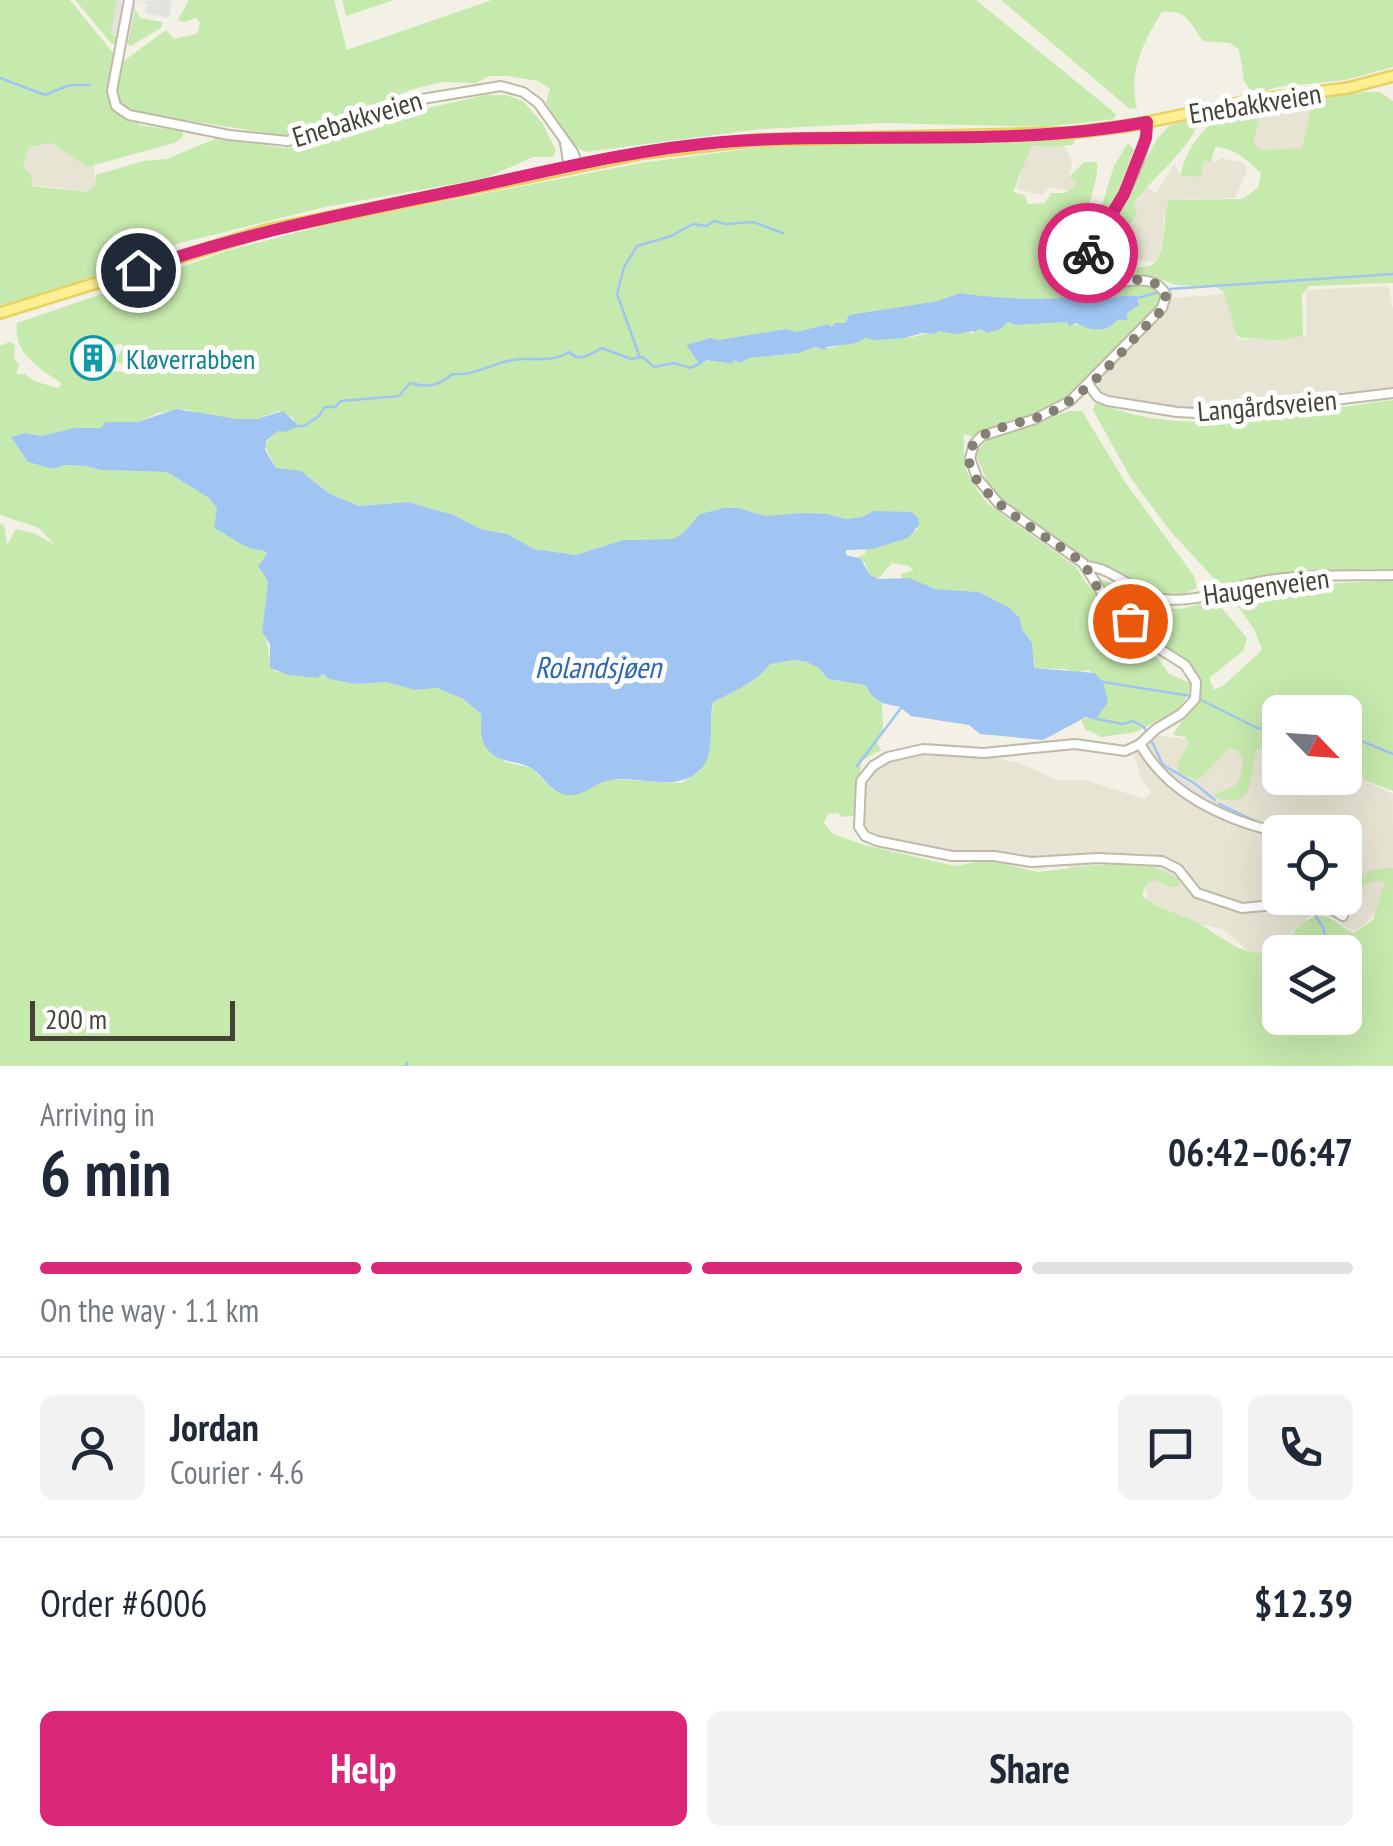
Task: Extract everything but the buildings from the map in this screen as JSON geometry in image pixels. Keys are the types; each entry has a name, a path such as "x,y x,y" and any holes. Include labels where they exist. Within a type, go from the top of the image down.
{"main road":[{"name":"Enebakkveien","path":"0,313 256,232 574,166 722,142 1071,133 1348,88 1393,76"}],"street":[{"name":"Enebakkveien","path":"129,0 112,92 116,106 129,115 251,138 294,141 406,102 501,86 535,100 565,143 574,166"},
{"path":"1147,122 1146,138 1124,194 1092,245 1086,269 1092,277 1103,281 1152,281 1162,288 1166,300 1160,312 1088,384 1054,411 982,436 974,444 970,458 978,478 1000,504 1086,566 1104,596 1146,641 1180,661 1196,682 1196,696 1189,708 1140,744 1120,751 1075,744 984,753 923,749 895,754 873,766 862,778 859,829 877,841 959,857 994,856 1031,862 1092,858 1162,862 1178,869 1197,894 1239,908 1262,906"},
{"name":"Langårdsveien","path":"1088,384 1108,401 1209,414 1393,393"},
{"name":"Haugenveien","path":"1086,566 1168,600 1213,596 1266,580 1393,575"},
{"path":"1140,744 1161,774 1207,807 1262,828"}],"shaded area":[{"path":"117,0 136,4 129,40 111,33"},
{"path":"172,0 169,18 145,13 146,3 134,1"},
{"path":"1319,98 1306,150 1255,155 1249,139 1257,109"},
{"path":"51,143 71,153 84,166 94,165 95,185 90,191 76,193 30,185 32,176 23,166 29,147"},
{"path":"1032,145 1064,146 1072,161 1069,176 1076,180 1074,187 1049,187 1043,195 1017,189 1027,149"},
{"path":"1222,158 1244,163 1247,170 1235,198 1181,199 1164,216 1163,241 1156,263 1138,259 1112,265 1113,255 1122,248 1116,241 1118,233 1135,221 1134,206 1143,191 1148,187 1156,193 1174,164 1181,176 1201,177 1204,161"},
{"path":"1388,286 1393,309 1393,398 1299,408 1215,410 1128,402 1105,396 1097,388 1101,375 1160,318 1170,298 1227,294 1238,340 1306,336 1306,290"},
{"path":"1155,735 1262,751 1262,795 1362,795 1362,780 1393,794 1393,886 1378,910 1362,927 1351,931 1325,915 1362,915 1362,815 1262,815 1262,915 1311,915 1289,935 1262,935 1262,953 1253,956 1224,930 1185,920 1148,900 1142,864 1095,861 1091,878 1074,878 1065,862 1037,869 993,857 959,860 871,838 860,823 868,772 888,758 933,750 951,756 986,756 1020,763 1056,780 1085,780 1145,799 1151,792 1141,778 1133,750"},
{"path":"1150,743 1161,765 1210,798 1203,808 1182,801 1150,766 1141,753"}],"green space":[{"path":"0,0 70,0 113,53 110,95 116,110 139,121 139,125 182,131 183,137 174,143 87,167 52,143 29,147 23,166 32,176 31,186 87,192 95,185 96,175 143,161 167,159 217,138 283,148 309,146 374,120 486,95 506,95 523,101 543,124 556,151 553,157 533,157 486,178 325,207 180,243 50,293 0,305"},
{"path":"75,0 117,0 111,33 118,39 117,44 111,43"},
{"path":"189,0 334,0 347,50 492,0 976,0 1116,114 1114,119 1045,127 884,123 761,129 585,152 571,144 546,102 550,89 538,81 507,76 413,89 327,123 328,129 279,139 279,135 127,111 117,94 121,63 166,30 174,39 197,34 200,23 196,18 178,20"},
{"path":"342,0 394,0 346,16"},
{"path":"1001,0 1393,0 1393,67 1345,80 1277,87 1258,94 1244,81 1239,50 1230,43 1203,41 1182,15 1162,12 1139,58 1134,82 1137,108 1130,109"},
{"path":"135,9 140,18 162,22 162,27 131,46 127,44"},
{"path":"1380,92 1393,101 1393,283 1309,286 1302,295 1303,336 1282,340 1241,338 1236,334 1224,292 1216,287 1176,285 1152,276 1103,276 1114,270 1155,263 1162,247 1169,200 1242,199 1258,188 1261,173 1222,148 1215,147 1211,162 1204,161 1201,177 1181,176 1196,140 1216,120 1240,109 1253,109 1258,125 1253,142 1260,150 1302,148 1313,100"},
{"path":"1198,118 1184,148 1137,199 1136,217 1116,241 1122,250 1096,271 1091,266 1095,253 1157,139 1170,125"},
{"path":"1075,139 1073,145 1032,145 1013,192 1024,195 1028,204 1045,203 1051,193 1063,193 1074,187 1076,180 1069,177 1084,162 1097,162 1079,241 1078,263 1093,283 1149,286 1159,292 1161,300 1154,313 1073,395 1058,405 973,437 963,434 965,465 989,505 1075,566 1086,583 1128,624 1151,656 1157,657 1169,674 1190,683 1179,709 1136,732 1101,737 1085,729 1081,719 1088,718 1103,682 1089,670 1074,673 1034,668 1032,643 1020,618 1010,608 979,592 935,589 902,578 901,574 913,570 909,566 892,563 878,579 869,574 865,563 857,557 865,554 866,549 890,543 918,529 911,512 874,511 846,519 828,514 765,516 740,508 724,509 700,514 673,539 623,540 576,555 534,549 507,534 480,529 454,515 408,502 359,506 330,494 307,475 276,468 264,445 277,431 293,428 295,422 279,411 256,419 237,419 185,409 158,413 138,422 105,422 101,428 11,437 28,462 53,469 63,465 167,472 209,498 217,508 215,528 267,555 261,561 268,581 262,632 274,671 317,678 322,674 356,684 386,682 415,690 437,688 463,699 481,715 481,738 505,762 531,768 554,790 577,794 609,779 681,783 700,771 708,756 713,702 752,681 770,664 807,662 828,679 865,685 882,703 883,731 877,743 881,750 861,761 858,809 854,816 828,814 824,823 833,834 955,866 987,860 1038,872 1108,864 1153,867 1179,879 1180,886 1170,887 1156,880 1147,883 1142,896 1239,948 1262,953 1262,1035 1362,1035 1362,935 1291,935 1305,921 1320,916 1354,933 1373,920 1385,883 1367,883 1362,889 1362,876 1393,868 1393,1066 0,1066 0,524 4,525 7,545 16,529 54,544 39,528 0,515 0,346 9,342 15,345 14,358 19,365 16,374 58,388 62,384 24,352 17,323 230,250 329,224 641,163 762,147","holes":["960,293 1003,297 1137,296 1139,305 1126,314 1126,320 1116,320 1100,331 1067,322 1008,322 987,333 980,329 975,333 938,331 906,338 866,338 799,353 749,358 741,363 733,360 730,364 708,360 700,365 686,345 710,338 786,329 796,332 828,324 833,327 835,323 845,323 849,315 938,301","106,340 112,347 120,343 124,346 115,361 124,365 123,372 95,370 80,361 86,347"]},
{"path":"1128,143 1134,150 1110,213 1100,225 1096,224 1114,166"},
{"path":"1393,400 1393,570 1336,571 1222,587 1171,532 1132,480 1093,410 1096,402 1131,414 1205,422"},
{"path":"1069,411 1082,411 1125,482 1194,576 1197,588 1184,594 1156,593 1090,561 1003,503 991,490 975,453 989,438"},
{"path":"1098,579 1166,608 1184,608 1209,600 1220,606 1247,638 1243,651 1209,678 1214,690 1262,650 1254,629 1231,597 1312,585 1393,581 1393,791 1362,778 1362,695 1262,695 1262,750 1257,749 1249,788 1238,800 1212,796 1238,781 1243,758 1230,748 1201,778 1179,773 1177,764 1189,744 1185,737 1173,735 1197,703 1200,681 1191,667 1151,639"}],"water":[{"path":"960,293 1040,299 1078,294 1082,298 1137,296 1139,305 1126,314 1128,320 1117,320 1102,329 1076,323 1069,326 1067,322 1008,322 987,333 980,329 974,333 938,331 905,338 865,338 824,350 816,347 799,353 749,358 741,363 733,360 733,364 707,360 700,365 686,345 710,338 786,329 796,332 828,324 832,327 845,323 849,315 938,301"},
{"name":"Rolandsjøen","path":"176,409 237,419 257,419 283,411 299,426 278,431 266,441 265,450 276,468 301,471 330,494 359,506 408,502 454,515 480,529 507,534 534,549 576,555 623,540 673,539 700,514 724,508 765,516 802,513 846,519 874,511 911,512 919,525 908,538 872,549 846,550 846,555 861,559 869,574 878,579 909,578 935,589 979,592 1010,608 1020,618 1032,643 1034,668 1095,673 1103,682 1108,702 1095,720 1086,717 1043,740 980,734 969,725 911,716 900,707 882,703 865,685 828,679 807,662 770,664 752,681 713,702 708,755 693,776 675,782 614,780 579,794 565,795 529,767 489,751 482,737 481,714 463,699 437,688 415,690 386,682 356,684 329,679 323,674 317,678 289,675 270,668 270,644 262,632 268,581 258,566 267,554 214,528 217,508 209,498 167,472 64,465 53,469 28,462 11,437 101,428 105,422 138,422"}],"waterway":[{"path":"0,78 45,95 70,85 89,85"},
{"path":"640,358 617,294 624,267 637,246 671,236 693,224 707,226 714,221 753,222 783,233"},
{"path":"1169,289 1393,274"},
{"path":"113,292 155,297"},
{"path":"1138,298 1159,292"},
{"path":"299,426 319,416 325,407 335,407 341,401 399,396 410,383 432,385 452,374 470,373 513,360 553,358 569,352 581,357 602,348 631,359 643,357 654,367 674,363 690,368 699,364"},
{"path":"1103,682 1191,696"},
{"path":"1199,699 1262,728"},
{"path":"857,766 901,708"},
{"path":"1097,719 1123,724 1133,721 1147,733"},
{"path":"1362,741 1393,754"},
{"path":"1152,742 1163,765 1215,800"},
{"path":"1219,804 1259,823"},
{"path":"1315,915 1325,935"}],"way so far":[{"path":"1088,253 1086,269 1095,279 1146,280 1159,285 1166,295 1160,312 1070,401 1035,419 982,436 971,449 970,458 978,478 994,498 1082,563 1104,596 1130,621"}],"place":[{"name":"Kløverrabben","path":"93,358"}],"route":[{"path":"138,270 207,246 323,217 693,145 1071,133 1147,122 1146,138 1124,194 1088,253"}]}
